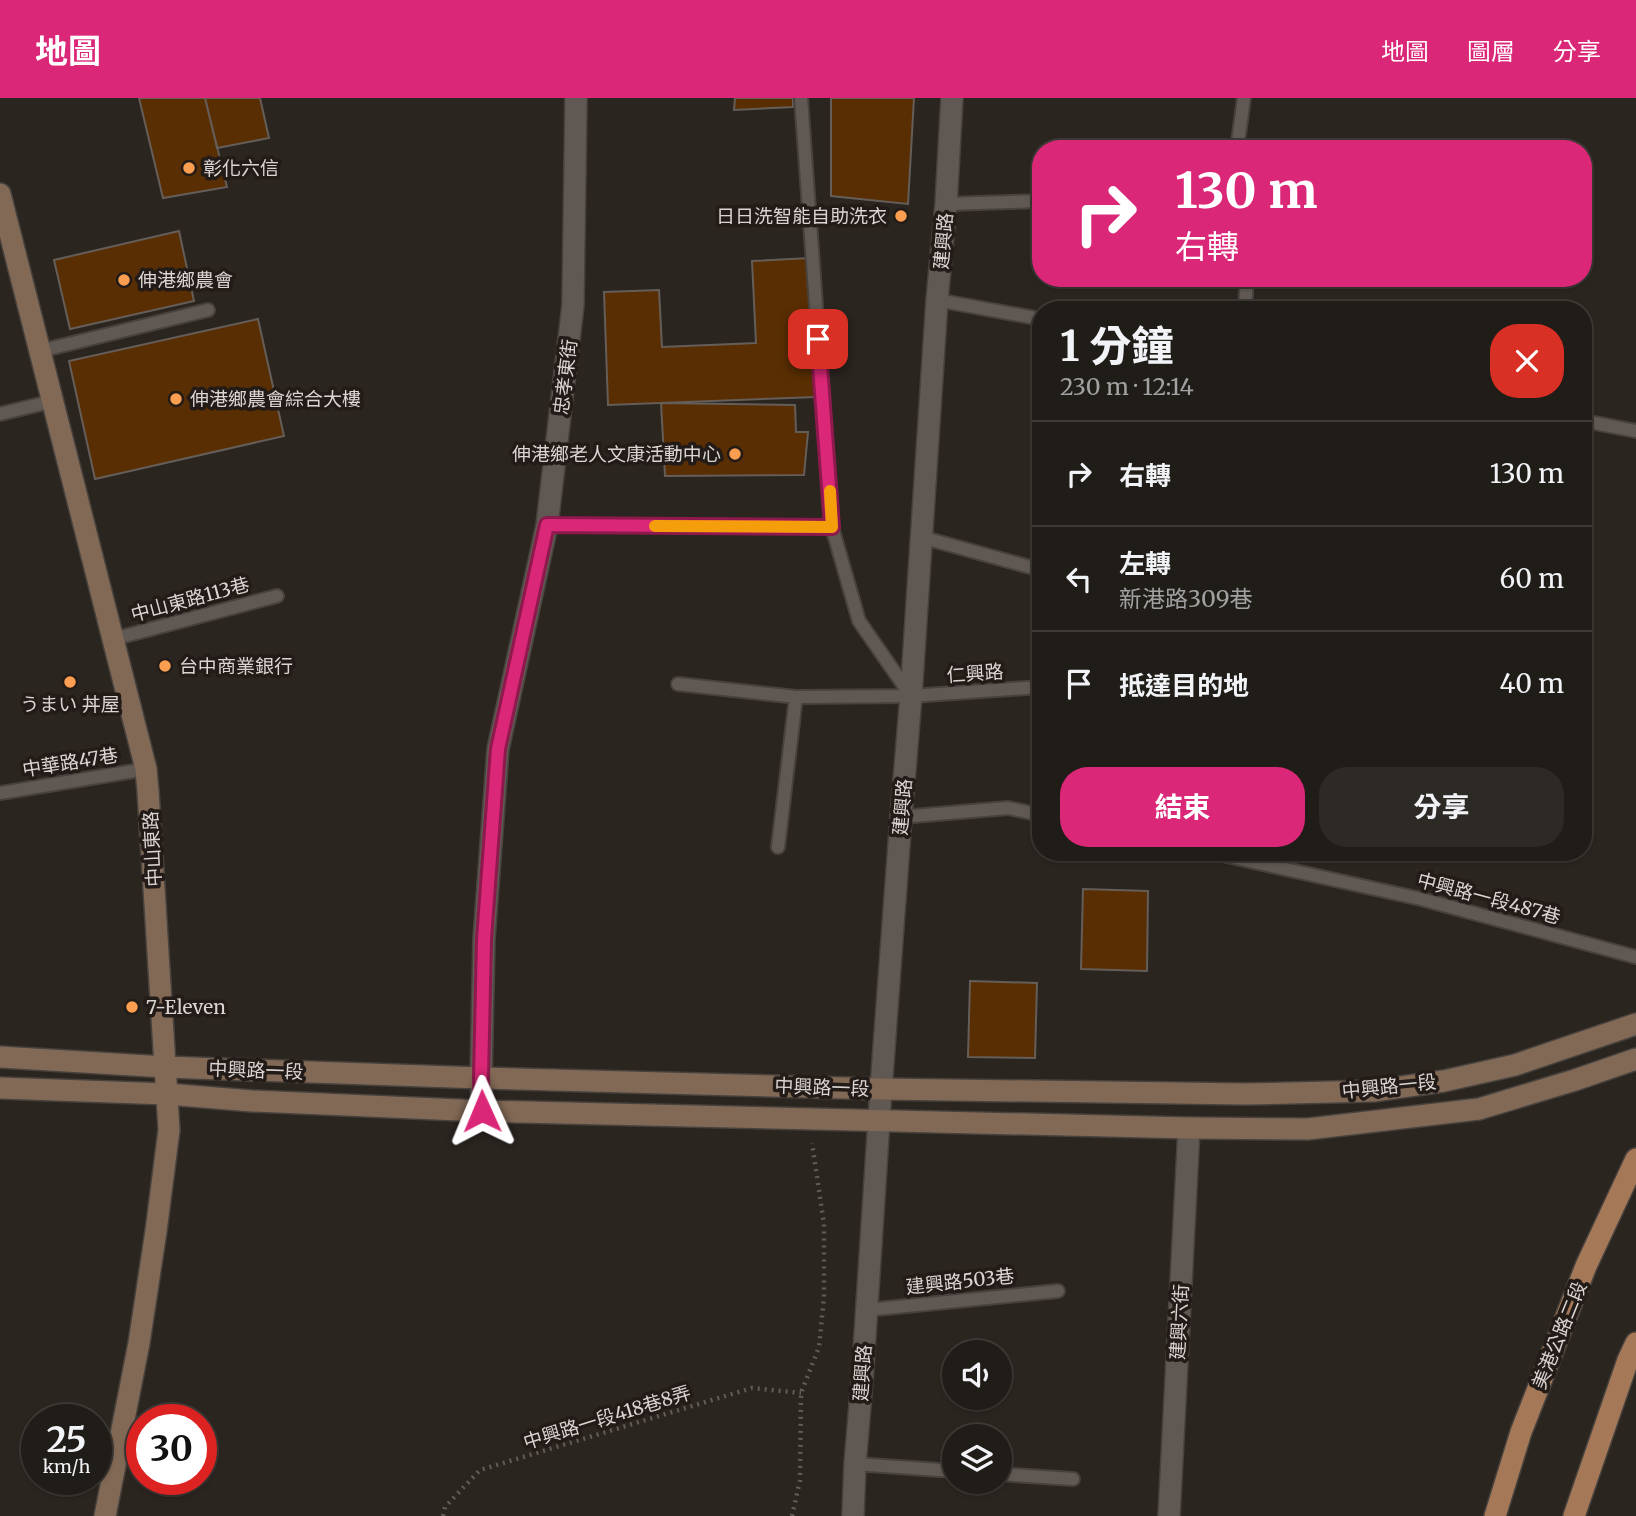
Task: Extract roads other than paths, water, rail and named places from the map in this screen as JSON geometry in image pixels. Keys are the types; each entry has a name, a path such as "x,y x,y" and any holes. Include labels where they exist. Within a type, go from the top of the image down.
{"main road":[{"name":"中山東路","path":"0,194 146,769 169,1130 139,1343 105,1516"},
{"name":"中興路一段","path":"0,1057 165,1067 481,1078 881,1089 1246,1094 1373,1091 1444,1080 1515,1065 1636,1024"},
{"name":"中興路一段","path":"0,1088 482,1111 1308,1129 1479,1109 1636,1059"},
{"name":"美港公路二段","path":"1495,1516 1521,1432 1586,1266 1636,1159"},
{"path":"1574,1516 1636,1343"}],"street":[{"name":"忠孝東街","path":"482,1111 484,939 498,749 547,525 573,305 576,98"},
{"name":"建興路","path":"853,1516 952,98"},
{"name":"建興六街","path":"1169,1516 1189,1128"}],"lane":[{"path":"801,98 832,527 859,621 911,696"},
{"path":"1238,140 1244,98"},
{"path":"946,204 1032,201"},
{"path":"937,300 1032,317"},
{"path":"40,351 208,310"},
{"path":"0,414 53,401"},
{"path":"1592,423 1636,431"},
{"path":"547,525 832,527"},
{"path":"921,537 1032,568"},
{"name":"中山東路113巷","path":"113,639 277,596"},
{"name":"仁興路","path":"678,684 796,697 911,696 1032,688"},
{"path":"778,847 796,697"},
{"name":"中華路47巷","path":"0,793 146,769"},
{"path":"901,817 1008,808 1032,813"},
{"name":"中興路一段487巷","path":"1250,861 1421,899 1636,957"},
{"name":"建興路503巷","path":"866,1310 1058,1291"},
{"path":"855,1464 942,1470"},
{"path":"1012,1475 1073,1479"}],"place":[{"name":"彰化六信","path":"189,168"},
{"name":"日日洗智能自助洗衣","path":"901,216"},
{"name":"伸港鄉農會","path":"124,280"},
{"name":"伸港鄉農會綜合大樓","path":"176,399"},
{"name":"伸港鄉老人文康活動中心","path":"735,454"},
{"name":"台中商業銀行","path":"165,666"},
{"name":"うまい 丼屋","path":"70,682"},
{"name":"7-Eleven","path":"132,1007"}]}
